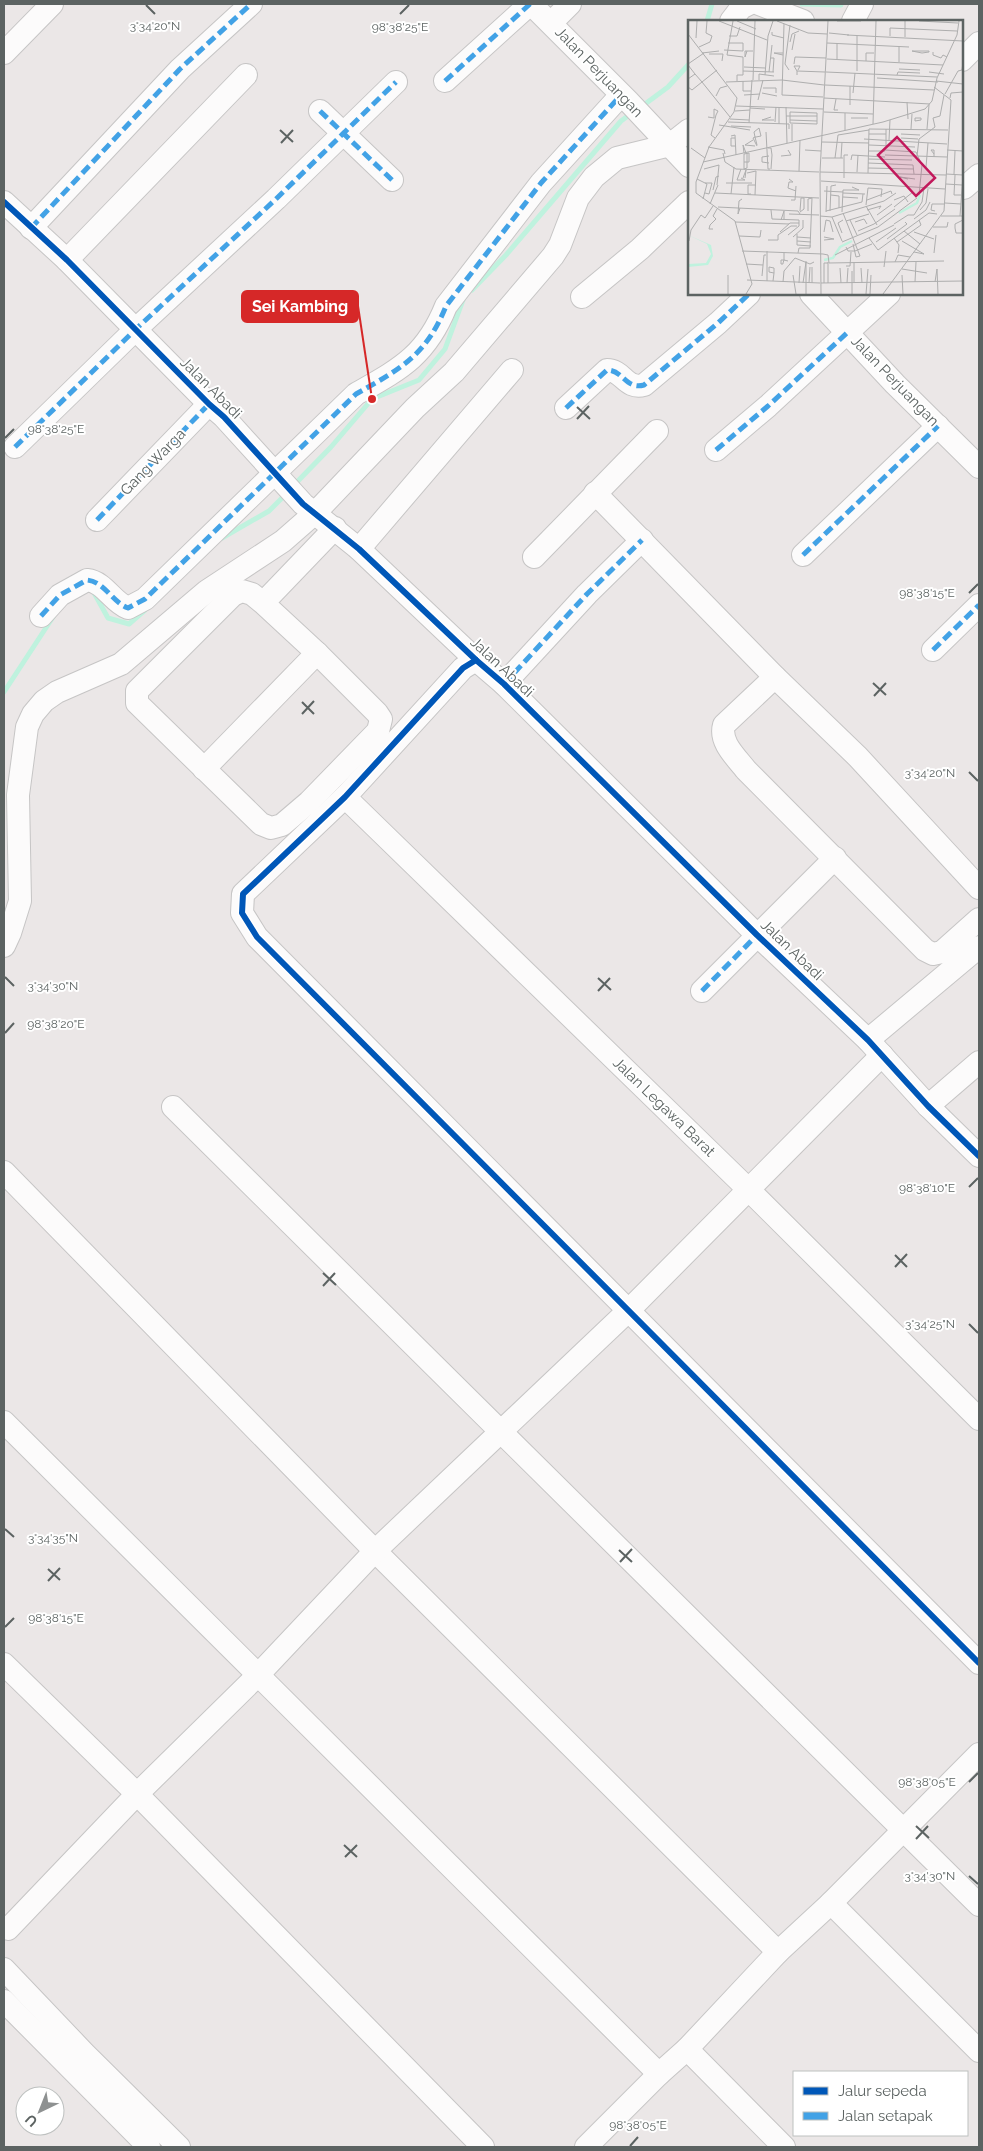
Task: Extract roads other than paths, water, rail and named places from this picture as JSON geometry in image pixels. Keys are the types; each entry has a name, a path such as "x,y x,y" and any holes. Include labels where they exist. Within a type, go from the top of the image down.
{"street":[{"path":"4,53 52,4"},
{"path":"14,218 251,4"},
{"path":"445,81 530,4"},
{"name":"Jalan Perjuangan","path":"530,4 551,23 688,165"},
{"path":"551,23 570,4"},
{"path":"732,20 736,13 749,4"},
{"path":"758,4 800,20"},
{"path":"854,20 862,4"},
{"path":"963,59 979,43"},
{"path":"67,260 246,75"},
{"path":"15,447 136,329 276,200 396,82"},
{"path":"41,616 60,595 87,580 101,585 120,605 128,608 145,599 277,477 356,394 398,370 420,352 437,328 446,306 535,191 624,98"},
{"path":"320,111 392,180"},
{"path":"4,946 20,901 18,795 27,727 33,714 44,701 56,692 121,664 207,591 283,542 309,508 454,372 553,256 560,246 578,198 594,177 610,162 624,155 668,143 688,131"},
{"path":"582,297 640,249 688,203"},
{"name":"Jalan Abadi","path":"14,218 67,260 224,417 277,477 309,508 359,549 476,660 504,684 757,935 875,1047 928,1106 979,1156"},
{"path":"566,408 607,370 617,373 632,386 644,386 748,295"},
{"name":"Jalan Perjuangan","path":"812,295 896,384 979,467"},
{"path":"716,450 768,406 888,295"},
{"path":"359,549 512,370"},
{"name":"Gang Warga","path":"97,520 209,404"},
{"path":"803,555 938,426"},
{"path":"534,557 657,431"},
{"path":"595,493 775,677 858,757 979,888"},
{"path":"263,603 335,528"},
{"path":"504,684 587,594 642,540"},
{"path":"242,591 252,594 263,603 317,653 377,713 381,724 378,731 308,802 282,825 271,828 261,824 137,703 137,691 234,595 242,591"},
{"path":"934,650 979,605"},
{"path":"204,769 317,653"},
{"path":"476,660 463,668 345,797 243,894 242,913 257,937 979,1663"},
{"path":"775,677 724,725 722,733 727,746 746,770 925,950 933,954 942,952 979,918"},
{"name":"Jalan Legawa Barat","path":"345,797 748,1189 979,1420"},
{"path":"702,991 835,858"},
{"path":"5,1928 258,1675 375,1551 503,1432 629,1310 748,1189 875,1047 979,947"},
{"path":"928,1106 979,1062"},
{"path":"173,1107 979,1905"},
{"path":"4,1172 375,1551 778,1952"},
{"path":"4,1422 658,2074"},
{"path":"4,1664 137,1794 483,2147"},
{"path":"586,2147 658,2074 687,2049 778,1952 831,1903 979,1754"},
{"path":"831,1903 979,2051"},
{"path":"4,1969 78,2061"},
{"path":"4,2001 78,2061 141,2123 179,2147"},
{"path":"687,2049 784,2147"},
{"path":"141,2123 149,2147"}],"waterway":[{"path":"707,20 712,4"},
{"path":"802,4 841,4"},
{"path":"641,107 668,87 688,65"},
{"path":"472,290 506,255 621,121 632,113"},
{"path":"294,485 331,447 372,399 419,380 445,349 463,300"},
{"path":"222,538 269,511 287,493"},
{"path":"93,591 108,618 129,624 145,610"},
{"path":"4,692 53,617"}],"place":[{"name":"Sei Kambing","path":"372,399"}]}
